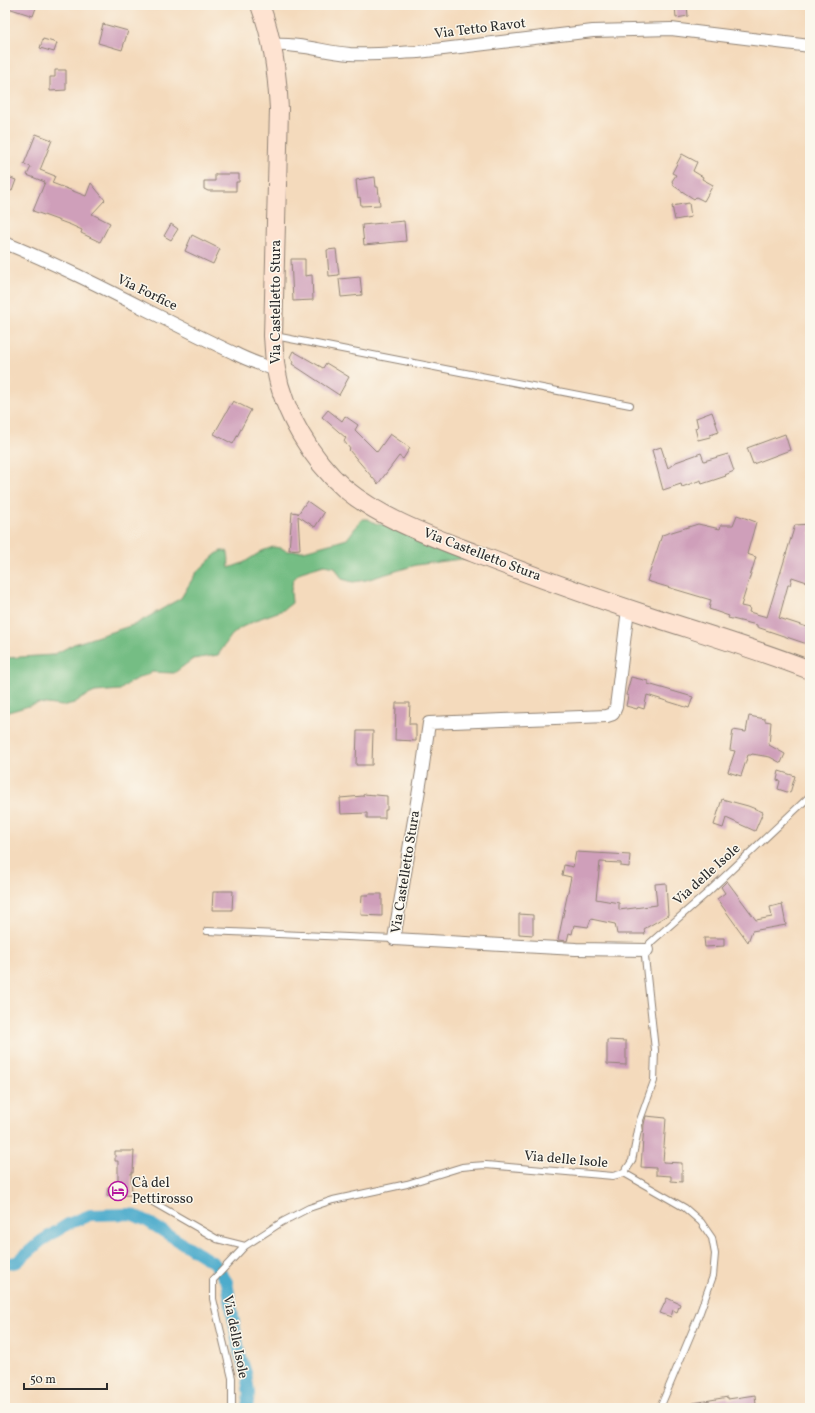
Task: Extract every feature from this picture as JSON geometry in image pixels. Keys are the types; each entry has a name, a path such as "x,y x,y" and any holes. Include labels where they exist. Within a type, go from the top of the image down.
{"street":[{"name":"Via Castelletto Stura","path":"260,5 273,45 278,79 279,109 273,336 276,370 286,404 294,421 307,444 325,469 344,488 366,504 391,518 450,544 516,570 628,609 714,636 810,670"},
{"name":"Via Tetto Ravot","path":"273,45 298,45 348,54 397,53 426,51 593,31 671,29 810,46"},
{"name":"Via Forfice","path":"5,243 35,255 235,354 276,370"},
{"name":"Via Castelletto Stura","path":"628,609 616,707 613,714 607,716 429,723 394,939 576,949 647,950"}],"lane":[{"path":"273,336 630,405"},
{"name":"Via delle Isole","path":"232,1408 232,1378 213,1299 213,1280 245,1246 282,1222 310,1208 346,1197 422,1180 462,1167 486,1165 613,1176 624,1173 632,1161 640,1120 654,1081 655,1050 645,957 650,943 707,893 810,796"},
{"path":"207,930 394,939"},
{"path":"624,1173 685,1208 700,1222 712,1238 715,1254 713,1276 699,1315 660,1408"},
{"path":"151,1201 217,1239 245,1246"}],"green space":[{"path":"362,519 368,519 377,524 389,525 468,558 416,565 366,580 353,582 342,579 335,567 324,565 301,572 293,580 291,591 292,603 283,610 240,628 231,636 218,655 193,659 174,673 152,672 130,682 120,690 95,692 74,703 62,706 39,703 5,713 5,658 53,655 74,644 136,624 181,598 196,573 221,551 227,551 228,553 229,568 243,563 262,551 273,547 281,548 287,551 304,551 347,539"}],"building":[{"path":"5,5 37,5 33,16 5,7"},
{"path":"675,5 687,5 688,16 676,18"},
{"path":"103,24 128,31 122,50 98,43"},
{"path":"43,39 57,43 54,52 40,48"},
{"path":"55,70 66,70 66,90 50,91 50,77 55,77"},
{"path":"36,134 52,140 40,170 55,176 52,183 86,196 91,183 105,200 92,214 110,223 100,242 81,233 82,230 33,211 45,182 27,175 31,167 24,164"},
{"path":"682,154 697,162 693,171 703,177 702,179 713,185 704,201 696,197 694,199 674,186 672,181 676,175 672,173"},
{"path":"215,174 239,174 239,182 236,182 236,191 208,191 204,189 204,181 215,181"},
{"path":"5,176 16,180 12,191 5,188"},
{"path":"375,177 380,205 361,206 360,197 358,198 356,180"},
{"path":"689,203 691,217 675,220 672,206"},
{"path":"404,221 406,241 364,245 362,225"},
{"path":"171,224 178,229 171,240 164,236"},
{"path":"192,235 220,249 213,264 185,251"},
{"path":"336,249 339,275 329,276 327,250"},
{"path":"291,259 305,259 305,276 312,275 313,300 293,301"},
{"path":"360,277 362,295 341,297 339,279"},
{"path":"293,351 323,368 326,363 349,377 339,395 292,364 293,362 290,357"},
{"path":"233,401 251,410 233,444 214,434"},
{"path":"328,410 342,421 345,416 358,425 355,430 377,452 390,434 410,448 403,459 399,456 378,484 349,450 350,449 344,441 346,438 322,417"},
{"path":"712,412 719,432 710,435 710,437 698,440 695,428 698,427 696,418"},
{"path":"785,434 790,450 753,464 747,448"},
{"path":"661,447 668,468 676,462 701,453 704,461 728,454 734,471 725,475 726,476 702,484 701,480 682,487 681,484 663,490 652,450"},
{"path":"307,501 324,513 315,527 298,516 300,549 289,550 292,512 298,514"},
{"path":"737,515 756,522 747,554 756,557 741,606 750,608 749,612 767,617 795,525 810,524 810,583 792,577 790,585 788,585 779,618 810,628 810,645 757,627 757,625 728,618 729,616 709,609 711,600 647,581 662,535 698,524 720,529 721,525 733,525"},
{"path":"631,677 648,681 648,684 693,697 689,708 647,695 644,709 626,706 628,696 626,695"},
{"path":"396,703 410,703 409,724 416,724 416,741 395,740"},
{"path":"749,716 765,719 765,721 771,722 769,745 785,754 781,763 770,757 752,754 748,755 741,776 728,772 735,751 730,750 733,730 746,732"},
{"path":"357,731 373,731 372,765 356,765"},
{"path":"779,771 795,776 790,793 778,789 780,781 777,780"},
{"path":"364,794 387,796 387,810 385,810 385,818 367,818 367,813 341,814 340,798 363,796"},
{"path":"722,799 763,812 755,831 726,818 723,828 714,825"},
{"path":"576,852 630,855 629,867 621,866 621,863 600,862 596,899 619,903 619,910 657,905 655,884 666,883 668,915 644,929 645,934 617,934 615,924 591,919 588,927 574,925 572,934 569,933 567,941 558,940 571,877 562,875 564,865 573,867"},
{"path":"727,881 756,920 772,917 770,907 782,904 786,925 752,931 748,942 717,899 725,893 721,887"},
{"path":"233,891 232,910 212,910 213,892"},
{"path":"382,894 382,916 361,915 362,895"},
{"path":"519,914 533,915 533,935 519,934"},
{"path":"704,938 724,938 724,946 705,947"},
{"path":"607,1040 626,1041 626,1065 607,1064"},
{"path":"646,1116 666,1118 663,1162 682,1163 682,1182 671,1181 671,1176 656,1175 656,1168 641,1167 644,1124"},
{"path":"115,1151 134,1151 133,1173 131,1173 132,1195 107,1196 108,1187 118,1186 118,1161 115,1161"},
{"path":"667,1298 680,1304 677,1312 673,1310 671,1317 660,1313"},
{"path":"755,1395 756,1405 737,1408 693,1408 693,1403 728,1397 728,1399"}],"waterway":[{"path":"5,1264 17,1262 41,1241 68,1224 90,1215 131,1214 145,1220 214,1263 227,1282 239,1351 246,1373 249,1393 247,1408"}],"place":[{"name":"Cà del Pettirosso","path":"118,1191"}]}
